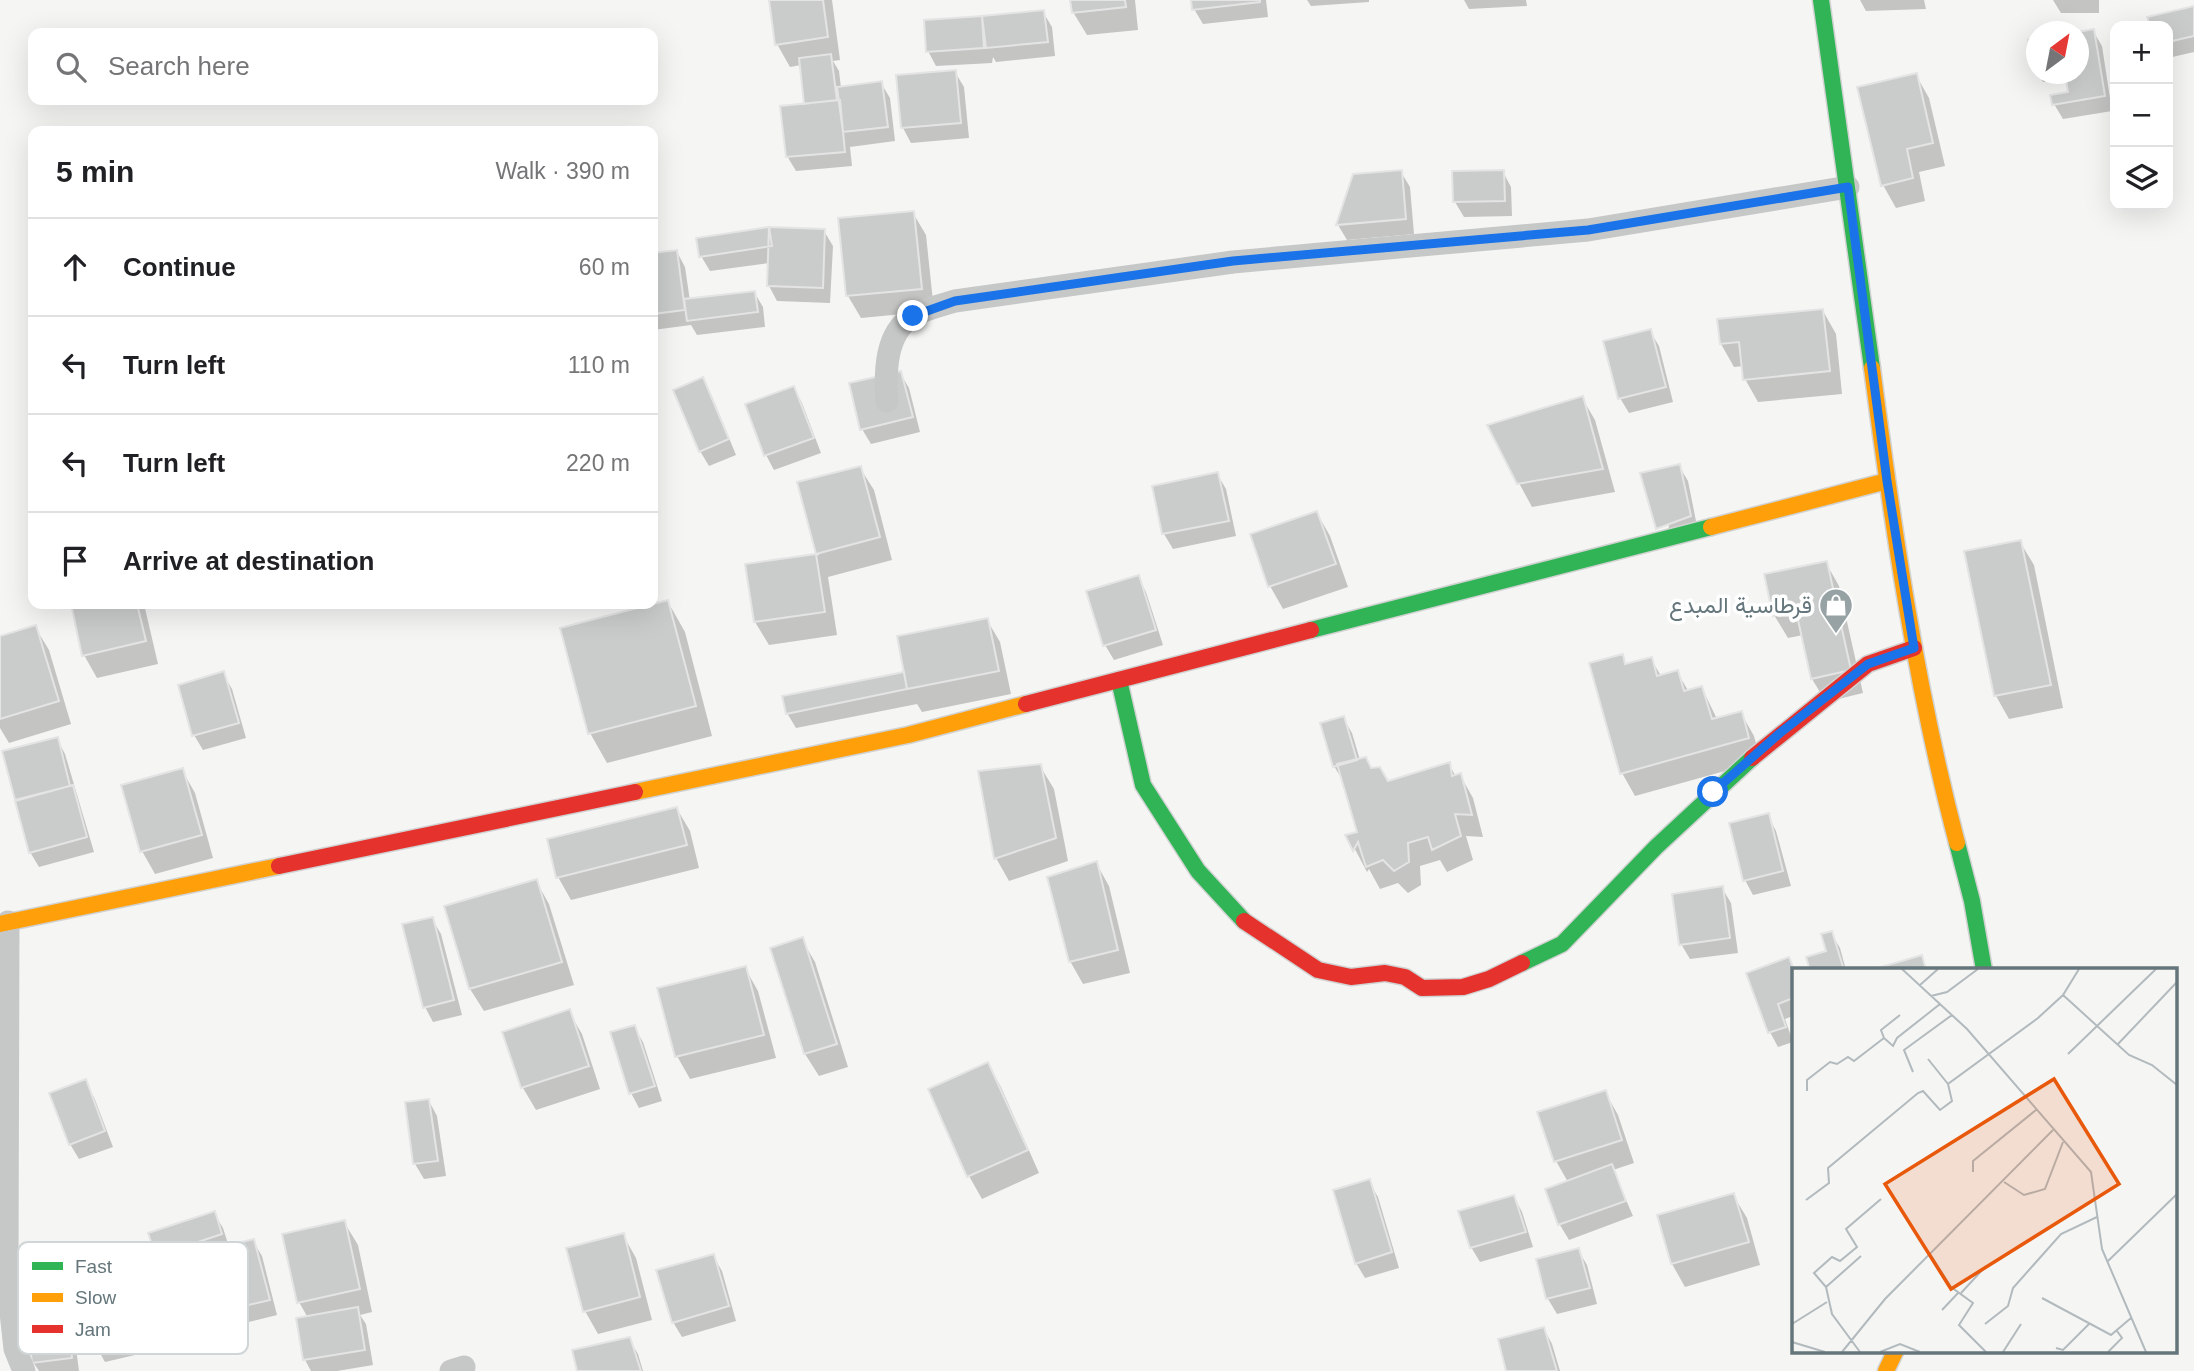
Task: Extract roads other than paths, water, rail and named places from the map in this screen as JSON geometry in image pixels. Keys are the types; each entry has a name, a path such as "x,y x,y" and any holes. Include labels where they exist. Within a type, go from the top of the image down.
{"street":[{"path":"1821,0 1887,481 1914,648 1943,790 1972,901 1984,968"},
{"path":"887,401 885,370 895,334 913,316 955,301 1233,261 1588,230 1848,187"},
{"path":"24,1371 15,1349 7,1276 4,923 894,738 1887,481"},
{"path":"1119,680 1143,785 1198,871 1240,918 1318,970 1351,977 1385,973 1405,977 1422,988 1463,987 1489,979 1562,944 1656,847 1780,733 1868,664 1914,648"},
{"path":"1886,1371 1894,1354"}],"place":[{"name":"قرطاسية المبدع","path":"1836,635"}]}
